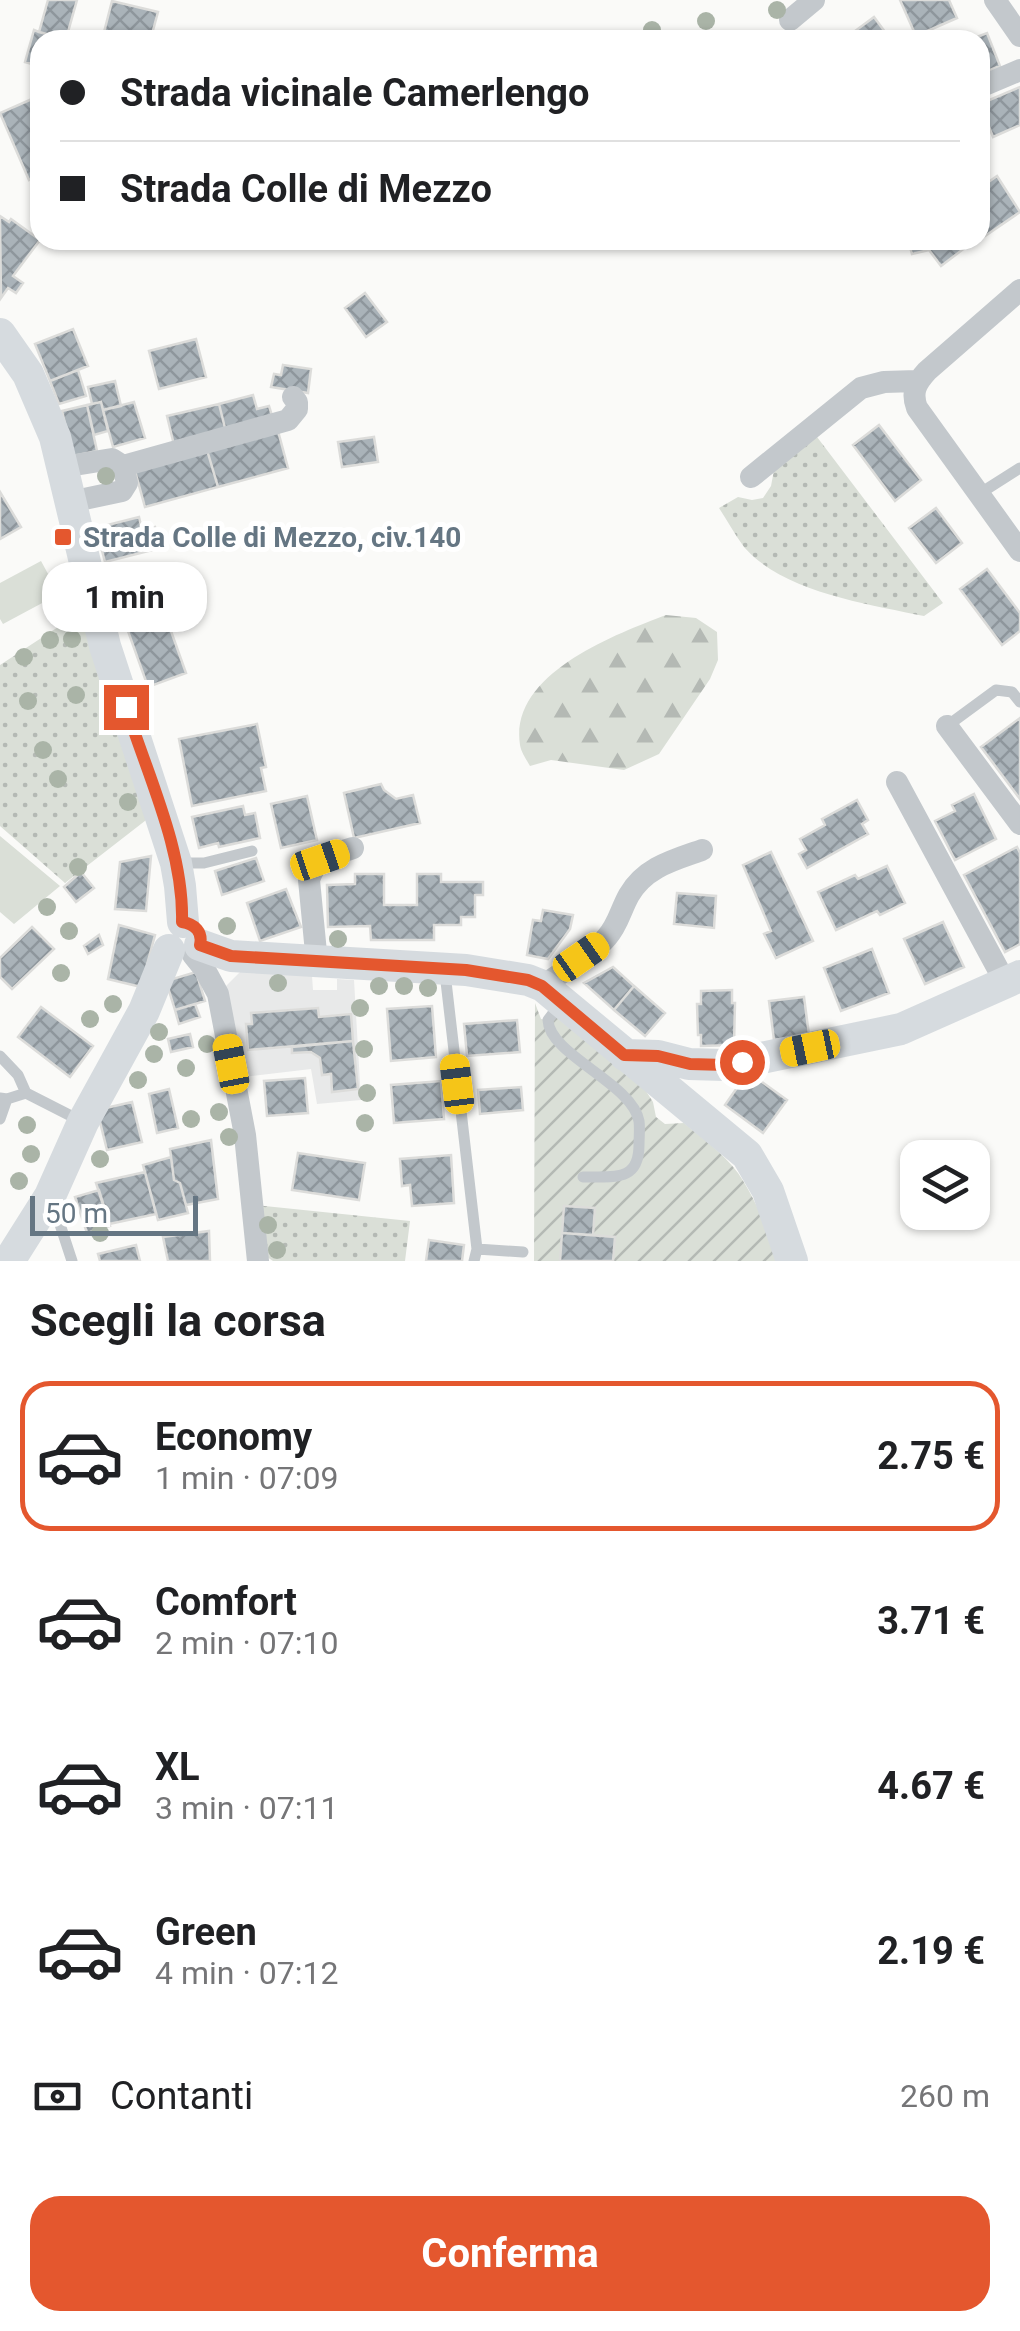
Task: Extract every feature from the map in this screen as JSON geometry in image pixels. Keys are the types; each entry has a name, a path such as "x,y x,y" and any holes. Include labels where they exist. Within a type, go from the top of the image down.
{"street":[{"path":"790,20 814,0"},
{"path":"995,0 1020,36"},
{"path":"990,83 1020,70"},
{"path":"1020,290 917,381 913,396 917,408 1020,550"},
{"path":"0,334 28,374 54,436 105,646 176,863 186,946 218,994 245,1135 258,1261"},
{"path":"751,477 861,388 884,382 917,381"},
{"path":"124,466 288,420 296,409 293,397"},
{"path":"62,467 112,458 124,466 127,482 122,492 70,502"},
{"path":"946,726 1020,824"},
{"path":"624,1055 725,1065 901,1029 1012,979 897,782"},
{"path":"317,963 309,880 320,860 353,848"},
{"path":"552,993 605,940 642,878 659,865 702,850"},
{"path":"186,946 231,956 444,968 528,980 552,993 747,1154 768,1191 792,1261"},
{"path":"9,1261 50,1196 83,1122 157,982 186,946"}],"lane":[{"path":"980,494 1020,468"},
{"path":"946,726 996,690 1012,692 1020,702"},
{"path":"176,863 204,863 252,851"},
{"path":"444,968 475,1255 523,1252"},
{"path":"552,993 548,1020 551,1034 619,1093 639,1118 636,1167 618,1176 583,1177"},
{"path":"0,1056 18,1075 26,1093 83,1122"},
{"path":"0,1118 4,1098 26,1093"},
{"path":"50,1196 72,1261"}],"shaded area":[{"path":"242,970 312,976 313,990 337,990 337,979 354,980 361,1100 317,1104 311,1069 243,1077 224,988"}],"green space":[{"path":"814,433 943,603 924,616 828,594 781,575 744,547 719,508 738,497 763,498 771,486 775,465"},
{"path":"41,561 59,594 3,624 0,583"},
{"path":"81,612 114,722 107,729 110,735 123,738 150,817 65,883 0,826 0,665"},
{"path":"666,615 696,618 717,632 718,660 710,679 659,754 624,770 551,760 530,766 520,745 521,720 531,698 548,678 594,646"},
{"path":"0,836 60,886 14,924 0,912"},
{"path":"535,1003 541,1019 553,1021 556,1017 644,1088 656,1117 665,1124 684,1123 726,1159 750,1194 778,1261 534,1261"},
{"path":"255,1205 410,1221 405,1261 273,1261 267,1257"}],"building":[{"path":"48,0 77,0 69,30 40,30"},
{"path":"900,0 949,0 957,18 930,30 913,30"},
{"path":"112,1 158,12 153,30 105,30"},
{"path":"874,17 884,30 856,30"},
{"path":"990,41 1000,66 990,70"},
{"path":"1020,87 1020,125 993,137 990,100"},
{"path":"30,100 29,180 0,113"},
{"path":"997,176 1020,212 990,233 990,181"},
{"path":"0,216 30,233 32,250 13,276 23,283 16,293 8,288 1,298"},
{"path":"929,250 962,250 941,266"},
{"path":"365,293 387,322 366,337 345,308"},
{"path":"73,329 88,366 50,381 35,344"},
{"path":"196,339 206,377 159,389 149,351"},
{"path":"283,365 311,369 308,393 271,387 274,374 281,375"},
{"path":"78,370 86,396 59,404 50,381"},
{"path":"115,381 121,406 103,410 101,402 92,404 88,387"},
{"path":"253,395 257,409 269,406 273,419 226,432 219,404"},
{"path":"101,402 108,431 94,435 87,405"},
{"path":"134,402 145,438 113,447 103,410"},
{"path":"219,404 226,432 174,445 167,416"},
{"path":"87,405 97,451 73,456 62,411"},
{"path":"879,425 921,480 895,501 853,445"},
{"path":"278,431 288,468 218,487 207,450"},
{"path":"374,437 378,462 342,467 338,442"},
{"path":"207,450 218,487 145,507 135,471"},
{"path":"0,492 21,527 0,539"},
{"path":"936,508 962,543 936,563 909,528"},
{"path":"139,517 142,530 155,527 160,548 105,562 96,528"},
{"path":"987,569 1020,613 1020,631 1002,645 960,589"},
{"path":"157,592 186,673 148,687 119,606"},
{"path":"1020,718 1020,799 981,747"},
{"path":"257,724 266,767 261,768 266,791 192,806 179,739"},
{"path":"381,784 396,799 413,795 420,823 354,838 344,793"},
{"path":"974,794 996,839 955,860 935,821 955,811 952,805"},
{"path":"307,796 317,840 281,848 271,804"},
{"path":"857,800 868,820 862,824 868,834 807,868 799,854 806,850 800,839 825,825 822,819"},
{"path":"243,806 245,815 255,813 260,838 199,848 192,817"},
{"path":"1017,847 1020,944 1005,952 964,875"},
{"path":"771,852 813,941 776,958 764,934 771,931 743,865"},
{"path":"151,856 146,911 115,909 120,862"},
{"path":"256,858 264,881 222,895 215,871"},
{"path":"887,866 905,903 836,930 818,892"},
{"path":"81,872 94,888 76,902 64,887"},
{"path":"355,874 384,874 384,905 417,905 417,874 441,874 441,882 483,882 483,895 475,895 475,917 461,917 461,925 434,925 434,940 371,940 370,926 328,927 327,885 355,884"},
{"path":"286,889 301,927 260,941 247,903"},
{"path":"677,893 716,896 714,928 674,924"},
{"path":"543,910 573,915 570,929 548,959 527,955 533,920 541,921"},
{"path":"943,922 964,967 925,984 904,939"},
{"path":"119,925 155,935 141,987 108,979"},
{"path":"32,927 54,949 12,989 0,977 0,958"},
{"path":"99,935 103,945 88,954 84,946"},
{"path":"872,949 889,993 841,1011 824,968"},
{"path":"613,967 634,986 614,1010 584,983"},
{"path":"196,972 205,1001 175,1010 166,981"},
{"path":"634,986 665,1013 645,1036 614,1010"},
{"path":"732,990 734,1045 701,1046 697,1004 701,1004 701,991"},
{"path":"804,997 809,1035 774,1040 769,1001"},
{"path":"195,1004 200,1017 179,1024 175,1010"},
{"path":"432,1006 436,1057 391,1061 387,1009"},
{"path":"41,1007 93,1046 70,1077 18,1037"},
{"path":"318,1008 319,1017 351,1014 353,1041 248,1050 246,1024 252,1024 251,1013"},
{"path":"517,1020 520,1052 467,1056 464,1024"},
{"path":"190,1034 193,1047 171,1052 168,1039"},
{"path":"353,1041 358,1089 332,1092 331,1074 322,1075 320,1058 311,1052 292,1053 292,1047"},
{"path":"748,1072 787,1100 763,1133 725,1105"},
{"path":"305,1078 308,1113 267,1116 264,1081"},
{"path":"441,1081 444,1119 394,1123 391,1085"},
{"path":"521,1087 523,1110 480,1114 478,1090"},
{"path":"169,1089 178,1128 157,1133 149,1094"},
{"path":"132,1102 142,1142 107,1150 97,1110"},
{"path":"211,1140 218,1199 186,1205 180,1183 174,1180 170,1149"},
{"path":"298,1153 365,1163 359,1200 292,1190"},
{"path":"451,1155 454,1203 412,1206 410,1185 402,1186 400,1159"},
{"path":"171,1157 174,1180 180,1183 188,1213 158,1220 143,1165"},
{"path":"145,1172 156,1214 109,1224 96,1183"},
{"path":"99,1190 110,1226 87,1233 75,1197"},
{"path":"564,1206 595,1208 593,1235 562,1233"},
{"path":"209,1231 210,1261 168,1261 163,1237"},
{"path":"562,1233 615,1237 613,1261 560,1261"},
{"path":"429,1240 464,1245 462,1261 426,1261"},
{"path":"136,1245 140,1261 100,1261 98,1254"}],"place":[{"name":"Strada Colle di Mezzo, civ.140","path":"63,537"}],"route":[{"path":"126,707 168,834 178,874 182,922 199,931 200,945 231,956 466,970 528,980 542,986 624,1055 658,1056 690,1064 742,1062"}]}
